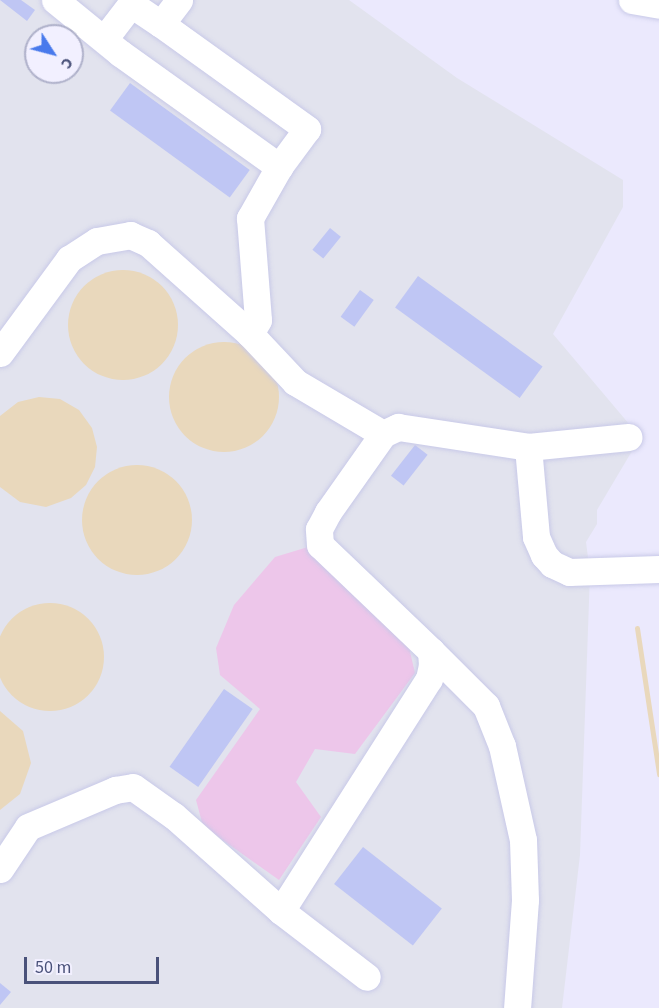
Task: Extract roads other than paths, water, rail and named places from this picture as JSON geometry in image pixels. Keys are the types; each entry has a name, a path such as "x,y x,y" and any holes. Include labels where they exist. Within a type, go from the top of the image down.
{"street":[{"path":"55,0 105,38 120,53 279,167"},
{"path":"162,24 180,0"},
{"path":"632,0 659,5"},
{"path":"105,38 131,4 307,129 279,167 250,218 258,320 249,334"},
{"path":"0,353 69,259 96,241 130,235 148,243 249,334 295,382 383,435"},
{"path":"517,1008 525,900 523,840 502,746 486,706 320,544 319,529 328,512 383,435 398,427 528,447 629,436"},
{"path":"528,447 536,537 543,555 552,564 580,572 659,569"},
{"path":"281,910 429,679 431,651"},
{"path":"0,836 28,827 115,790 133,787 174,816 281,910 367,977"},
{"path":"0,869 28,827"}],"waterway":[{"path":"637,628 659,774"}]}
